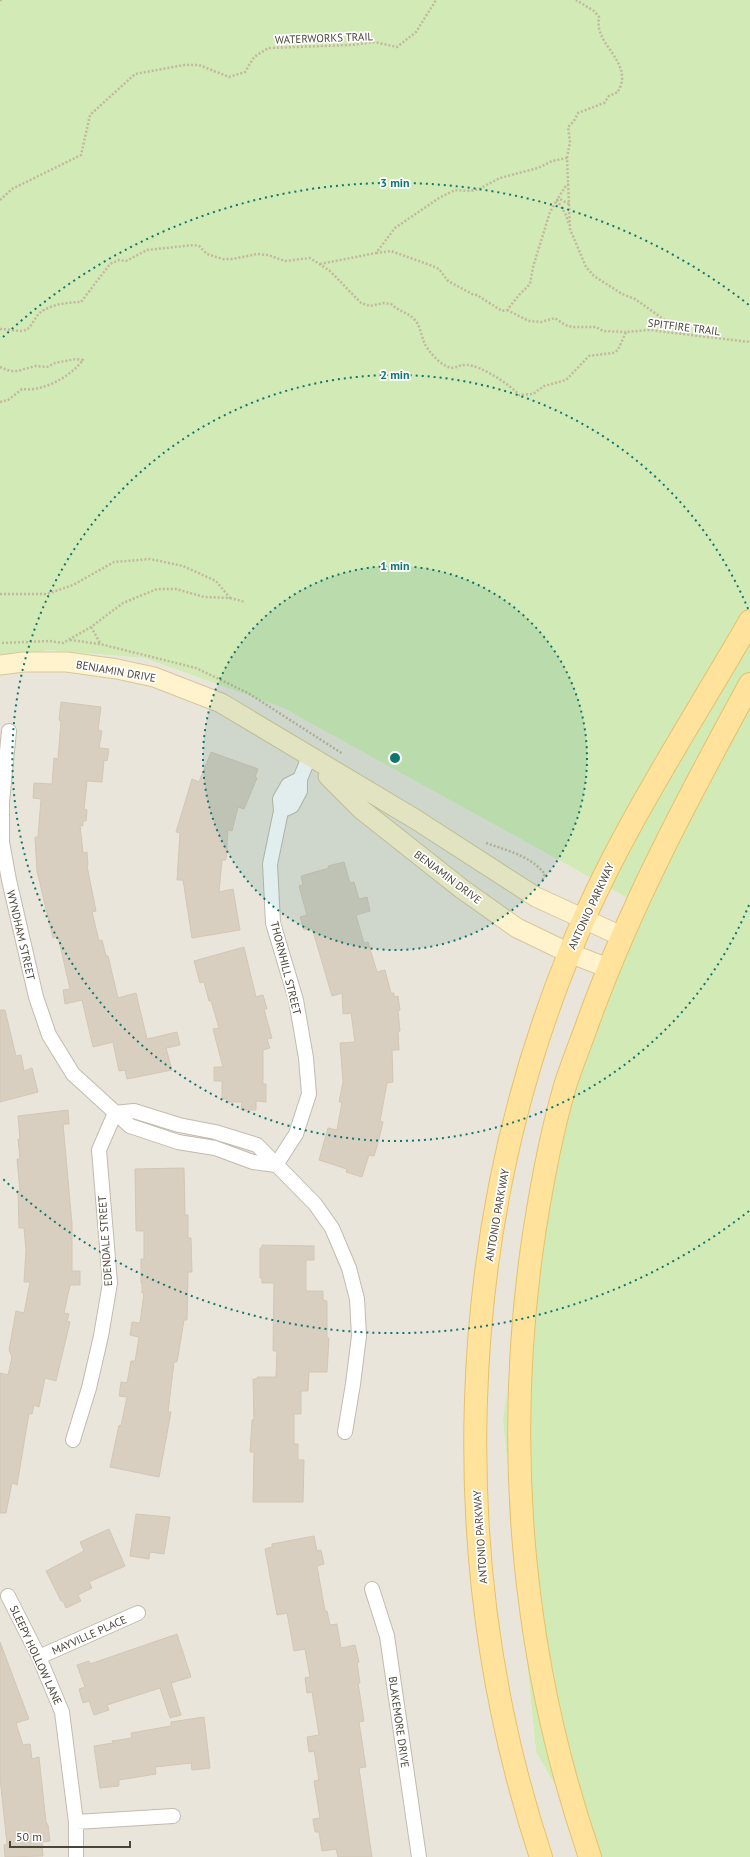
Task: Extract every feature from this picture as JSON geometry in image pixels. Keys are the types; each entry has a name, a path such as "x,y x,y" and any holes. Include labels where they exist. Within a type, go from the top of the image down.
{"main road":[{"name":"ANTONIO PARKWAY","path":"541,1857 507,1736 492,1652 481,1564 475,1476 475,1391 484,1295 499,1192 517,1110 544,1021 569,953 610,863 646,795 704,701 750,621"},
{"name":"BENJAMIN DRIVE","path":"0,665 23,662 67,662 117,669 154,677 221,703 414,819 536,897 621,936"},
{"path":"590,1857 557,1751 532,1615 518,1470 518,1405 523,1322 538,1202 565,1086 621,936 663,844 750,684"},
{"name":"BENJAMIN DRIVE","path":"309,757 362,810 462,889 517,928 569,953 608,968"}],"street":[{"name":"WYNDHAM STREET","path":"9,731 2,802 2,842 27,966 49,1035 73,1074 116,1113"},
{"name":"THORNHILL STREET","path":"276,1165 296,1134 309,1094 306,1058 296,1000 273,923 270,864 281,811 292,806 300,792 300,779 309,757"},
{"path":"116,1113 134,1111 179,1125 215,1132 257,1146 315,1204 332,1228 349,1268 357,1299 359,1336 345,1432"},
{"name":"EDENDALE STREET","path":"73,1440 89,1388 101,1336 110,1282 99,1150 116,1113"},
{"name":"BLAKEMORE DRIVE","path":"372,1589 387,1636 419,1857"},
{"name":"SLEEPY HOLLOW LANE","path":"8,1596 39,1657 62,1712 76,1822 76,1857"},
{"name":"MAYVILLE PLACE","path":"39,1657 138,1613"},
{"path":"76,1822 173,1816"}],"path":[{"name":"WATERWORKS TRAIL","path":"0,200 12,189 81,155 90,115 135,74 184,65 200,65 229,77 245,72 254,57 268,48 351,45 374,42 397,47 416,32 436,0"},
{"path":"570,229 567,158 570,142 568,127 574,121 578,113 604,103 609,96 618,92 622,81 619,66 599,34 597,24 598,17 594,11 576,0"},
{"path":"376,253 396,228 439,198 455,190 470,191 478,189 500,178 538,168 552,161 567,158"},
{"path":"507,310 518,295 530,284 533,267 550,212 565,187 569,184"},
{"path":"557,200 569,204"},
{"path":"557,200 566,215 570,229 586,267 594,276 622,294 635,299 686,335"},
{"path":"0,329 23,331 31,325 35,316 44,310 70,302 81,302 110,264 119,260 126,261 147,250 194,245 199,246 208,254 216,258 232,259 257,254 268,255 285,261 310,258 320,264 361,303 370,306 384,303 391,304 414,318 426,347 446,367 456,369 467,364 475,367 501,379 519,395 533,394 544,386 566,380 589,356 613,353 618,350 626,332"},
{"name":"SPITFIRE TRAIL","path":"320,264 391,251 430,264 439,269 448,281 474,296 477,295 502,311 507,310 529,321 541,322 555,318 565,325 596,327 603,331 626,332 649,330 750,342"},
{"path":"0,367 10,371 24,370 36,366 47,367 65,361 83,360 69,375 56,382 30,390 22,389 8,400 0,402"},
{"path":"0,594 47,594 73,585 114,562 150,559 183,566 216,581 230,598"},
{"path":"0,643 50,641 63,643 91,627 123,603 157,589 176,589 204,597 230,598 245,602"},
{"path":"91,627 100,644"}],"shaded area":[{"path":"47,650 144,658 283,708 640,905 503,1420 536,1752 597,1857 0,1857 0,662"}],"green space":[{"path":"0,0 750,0 750,1857 597,1857 536,1752 503,1420 557,1086 640,905 283,708 144,658 47,650 0,662"}],"building":[{"path":"61,702 101,707 98,730 102,731 99,748 109,749 107,761 104,760 102,782 87,781 84,809 87,810 86,821 83,821 83,826 80,825 83,853 87,852 87,866 96,911 92,912 99,941 102,940 106,956 108,956 118,998 136,993 147,1039 177,1032 180,1045 166,1048 172,1070 127,1079 125,1070 119,1071 113,1042 93,1047 82,1000 65,1004 63,990 70,989 58,936 53,938 37,871 35,837 38,837 41,799 33,798 34,783 52,784 54,758 58,759"},
{"path":"211,752 258,769 255,777 257,778 244,809 238,807 232,831 228,830 226,860 222,860 219,892 233,889 240,930 192,938 183,880 177,880 180,833 176,832 192,779 199,782"},
{"path":"344,862 350,883 354,882 359,899 367,897 370,911 356,915 364,943 368,942 377,972 385,970 391,993 394,993 394,997 398,996 400,1010 398,1011 400,1031 398,1032 399,1050 392,1050 393,1082 387,1083 380,1121 383,1122 378,1143 374,1156 369,1155 362,1177 346,1172 347,1169 319,1160 328,1128 337,1130 342,1102 339,1102 343,1082 340,1043 355,1042 351,1013 343,1014 342,993 332,996 312,928 304,930 300,917 307,915 299,886 303,885 301,876"},
{"path":"244,947 256,997 263,995 267,1009 264,1009 272,1038 267,1039 270,1048 263,1050 263,1084 266,1084 266,1102 256,1101 256,1110 241,1110 242,1102 228,1102 228,1099 222,1099 222,1081 214,1081 214,1067 223,1067 213,1029 219,1028 204,982 200,983 194,961"},
{"path":"0,1010 5,1010 16,1056 21,1055 24,1071 32,1068 38,1092 0,1102"},
{"path":"68,1110 69,1124 63,1124 72,1224 72,1271 80,1271 80,1285 70,1285 64,1313 69,1314 67,1321 70,1322 56,1381 45,1378 39,1407 34,1405 32,1414 29,1413 17,1485 12,1483 6,1513 0,1513 0,1373 8,1375 12,1357 9,1350 16,1311 24,1313 30,1282 24,1282 26,1250 24,1228 19,1228 18,1191 20,1191 17,1159 20,1159 18,1139 20,1139 18,1116"},
{"path":"184,1168 185,1215 188,1215 188,1238 191,1238 192,1272 188,1272 187,1320 184,1320 177,1362 174,1362 168,1412 171,1412 159,1477 110,1467 127,1397 119,1396 121,1382 127,1383 131,1361 135,1361 139,1337 130,1335 132,1322 140,1323 144,1293 142,1293 141,1283 141,1259 144,1259 144,1231 136,1231 135,1169"},
{"path":"262,1245 314,1246 314,1260 306,1260 306,1291 323,1291 323,1300 327,1301 327,1338 329,1338 327,1372 309,1372 308,1391 301,1391 301,1414 294,1414 294,1444 298,1444 298,1460 304,1460 303,1502 253,1502 254,1452 250,1452 252,1420 254,1420 253,1379 257,1379 257,1377 276,1377 277,1351 273,1351 274,1283 262,1283 262,1278 260,1278 260,1248 262,1248"},
{"path":"136,1514 170,1517 164,1554 150,1552 149,1559 130,1556"},
{"path":"109,1529 125,1566 89,1582 92,1588 78,1595 81,1601 66,1608 46,1571 84,1551 80,1542"},
{"path":"314,1536 317,1551 321,1550 324,1564 317,1566 325,1611 327,1611 330,1625 337,1624 341,1648 355,1645 359,1662 357,1663 360,1683 358,1683 364,1721 359,1722 366,1767 359,1768 372,1857 338,1857 336,1849 322,1851 319,1832 315,1832 313,1819 320,1818 314,1781 319,1780 314,1751 309,1752 307,1737 319,1735 312,1692 307,1693 305,1678 310,1677 305,1649 294,1651 287,1613 277,1615 265,1549 272,1547 272,1544"},
{"path":"177,1634 191,1677 171,1683 181,1715 170,1718 160,1688 107,1705 109,1710 94,1715 89,1701 83,1703 79,1689 85,1687 77,1665 89,1661 90,1664"},
{"path":"0,1642 29,1719 16,1723 23,1745 30,1744 32,1759 39,1757 46,1822 48,1825 50,1841 42,1842 43,1856 5,1857 4,1845 7,1844 0,1778"},
{"path":"204,1717 210,1768 192,1770 191,1763 155,1767 156,1774 119,1780 119,1786 100,1788 94,1746 132,1738 131,1733 171,1726 171,1722"}]}
